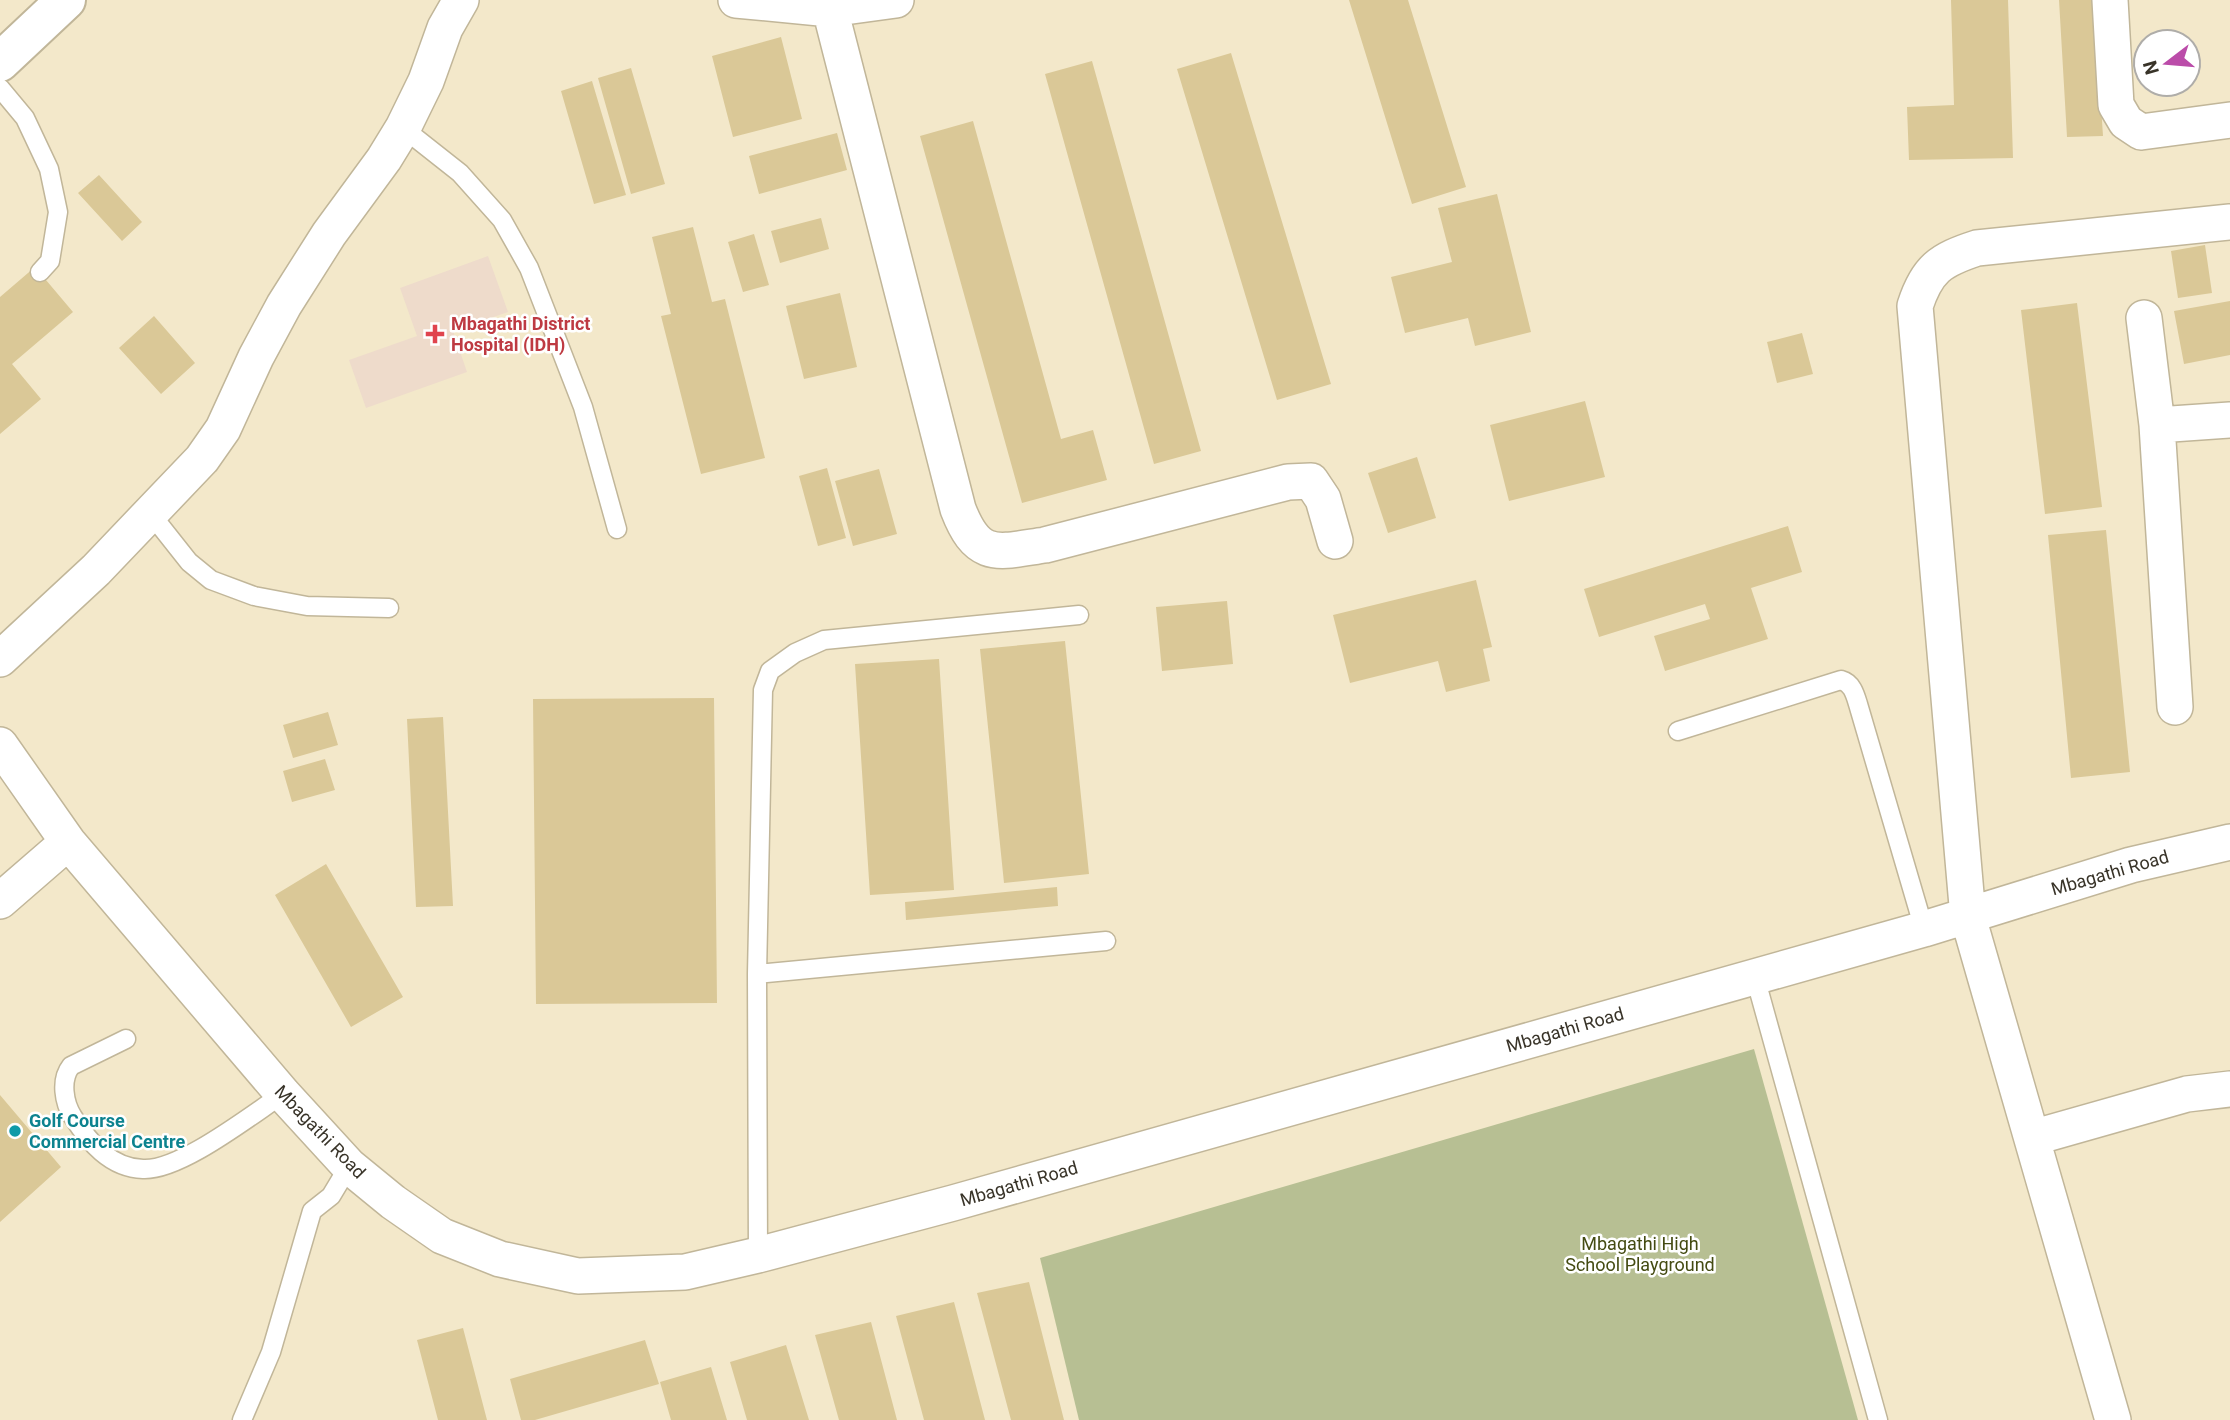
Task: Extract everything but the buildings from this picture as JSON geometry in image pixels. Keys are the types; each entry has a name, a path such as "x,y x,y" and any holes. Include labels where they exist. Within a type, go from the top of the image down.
{"main road":[{"path":"0,62 66,0"}],"street":[{"path":"0,659 96,570 151,514 202,458 223,429 256,357 284,305 328,234 384,159 403,128 445,28 461,0"},
{"path":"736,0 830,9 896,0"},
{"path":"2110,0 2116,105 2126,122 2141,132 2230,120"},
{"path":"830,9 954,496 967,533 983,547 1004,551 1045,545 1288,482 1311,481 1323,499 1335,541"},
{"path":"2113,1420 1968,917 1916,306 1923,282 1948,257 1976,248 2230,222"},
{"path":"2144,318 2157,425 2175,707"},
{"path":"2157,425 2230,420"},
{"name":"Mbagathi Road","path":"0,746 68,842 283,1094 349,1166 393,1202 442,1236 500,1259 578,1276 685,1272 758,1255 953,1203 1968,917 2131,865 2230,842"},
{"path":"0,901 68,842"},
{"path":"2032,1138 2187,1094 2230,1089"}],"lane":[{"path":"0,88 25,118 49,169 58,212 50,261 40,272"},
{"path":"403,128 460,173 502,220 529,268 583,407 617,529"},
{"path":"151,514 189,562 212,580 254,596 307,606 389,608"},
{"path":"758,1255 757,974 763,690 770,671 795,653 824,640 1079,615"},
{"path":"1678,731 1841,680 1846,681 1851,686 1858,704 1924,929"},
{"path":"757,974 1106,941"},
{"path":"1755,977 1878,1420"},
{"path":"126,1039 71,1066 66,1073 64,1086 70,1113 88,1140 114,1162 144,1169 170,1163 210,1143 283,1094"},
{"path":"242,1420 271,1352 312,1211 331,1196 349,1166"}],"shaded area":[{"name":"Mbagathi District Hospital (IDH)","path":"488,256 508,312 453,331 467,372 366,408 349,360 417,336 400,288"}],"green space":[{"name":"Mbagathi High School Playground","path":"1754,1049 1858,1420 1079,1420 1040,1258"}],"place":[{"name":"Mbagathi District Hospital (IDH)","path":"435,334"},
{"name":"Golf Course Commercial Centre","path":"15,1131"}]}
